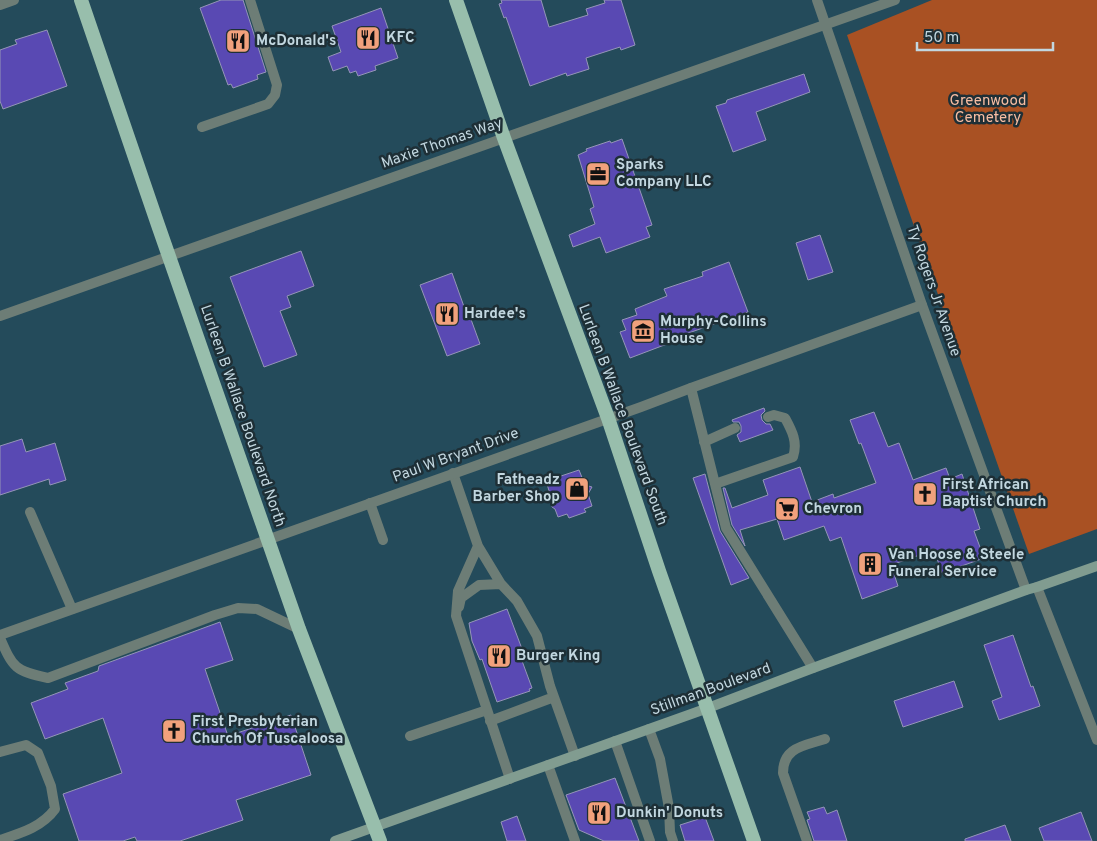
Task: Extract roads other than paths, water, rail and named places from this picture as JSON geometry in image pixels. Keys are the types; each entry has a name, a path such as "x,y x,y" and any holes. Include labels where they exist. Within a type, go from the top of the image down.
{"highway":[{"name":"Lurleen B Wallace Boulevard North","path":"81,0 299,629 380,841"},
{"name":"Lurleen B Wallace Boulevard South","path":"456,0 504,138 608,418 659,571 754,841"}],"main road":[{"name":"Stillman Boulevard","path":"335,841 548,766 1026,590 1038,588 1097,566"}],"street":[{"path":"0,5 14,0"},
{"path":"202,127 268,104 275,94 277,84 250,0"},
{"name":"Ty Rogers Jr Avenue","path":"817,0 922,305 1026,590"},
{"name":"Maxie Thomas Way","path":"0,316 895,0"},
{"name":"Paul W Bryant Drive","path":"0,636 922,305"},
{"path":"691,388 726,528 813,668"},
{"path":"715,484 793,457 796,448 792,431 785,418 774,415 768,417"},
{"path":"704,442 735,428"},
{"path":"453,473 478,546 501,584 517,601 537,636 554,697 575,756"},
{"path":"370,502 383,540"},
{"path":"30,512 72,609"},
{"path":"478,546 458,591 456,618 510,779"},
{"path":"456,618 461,598 479,585 501,584"},
{"path":"1038,588 1097,740"},
{"path":"0,636 10,662 27,673 48,678 238,608 257,609 299,629"},
{"path":"490,721 554,697"},
{"path":"410,736 486,710"},
{"path":"649,729 660,759 669,808 670,832 673,841"},
{"path":"807,841 783,773 783,765 785,757 792,751 824,739"},
{"path":"615,741 650,841"},
{"path":"0,752 26,745 38,753 51,786 55,809 49,818 37,826 0,840"},
{"path":"548,766 575,841"}],"place":[{"name":"KFC","path":"368,38"},
{"name":"McDonald's","path":"238,41"},
{"name":"Sparks Company LLC","path":"598,174"},
{"name":"Hardee's","path":"447,314"},
{"name":"Murphy-Collins House","path":"643,331"},
{"name":"Fatheadz Barber Shop","path":"577,489"},
{"name":"First African Baptist Church","path":"925,494"},
{"name":"Chevron","path":"787,509"},
{"name":"Van Hoose & Steele Funeral Service","path":"870,564"},
{"name":"Burger King","path":"499,656"},
{"name":"First Presbyterian Church Of Tuscaloosa","path":"174,731"},
{"name":"Dunkin' Donuts","path":"599,813"}],"park label":[{"name":"Greenwood Cemetery","path":"988,110"}]}
